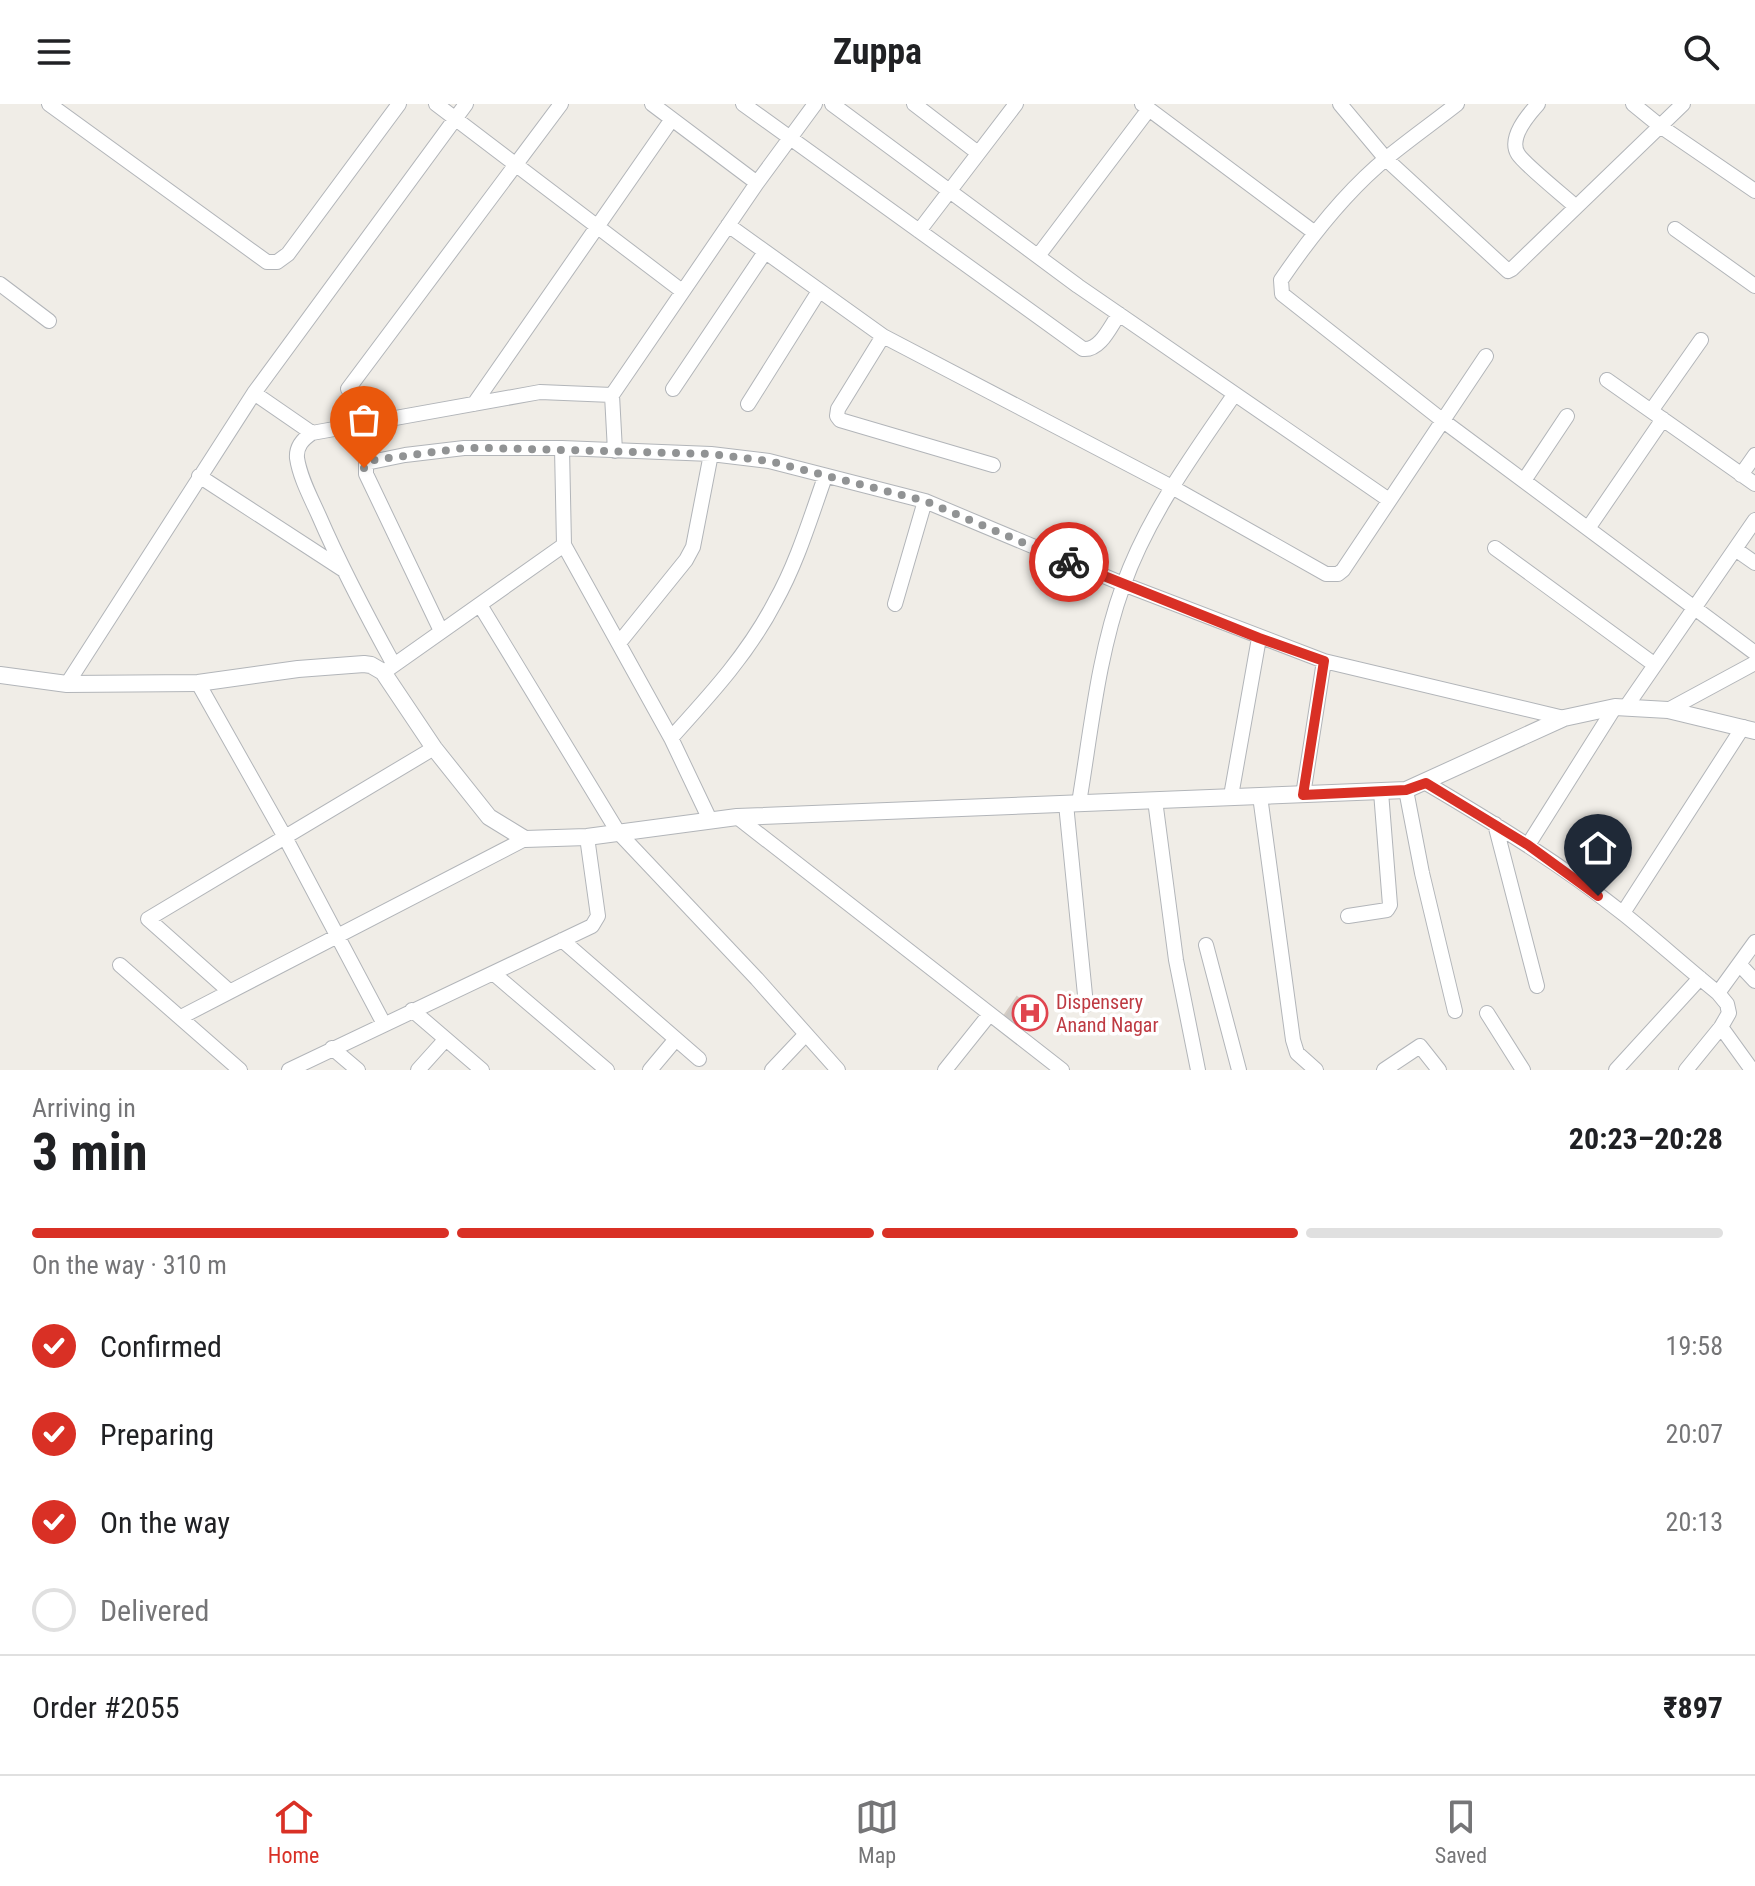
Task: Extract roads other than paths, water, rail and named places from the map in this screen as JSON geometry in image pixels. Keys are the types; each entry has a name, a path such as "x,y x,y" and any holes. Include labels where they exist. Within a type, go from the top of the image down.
{"street":[{"path":"49,104 68,110 267,262 277,262 288,254 399,104"},
{"path":"436,104 682,291"},
{"path":"67,684 254,393 466,104"},
{"path":"380,421 348,389 561,104"},
{"path":"652,104 757,183"},
{"path":"743,104 1083,349 1090,350 1097,346 1119,314"},
{"path":"615,451 612,395 815,104"},
{"path":"832,104 1119,314 1389,500"},
{"path":"914,104 978,153"},
{"path":"919,231 1016,104"},
{"path":"1340,104 1386,159 1508,271 1683,104"},
{"path":"1457,104 1386,159 1315,233 1281,280 1282,294 1442,420 1755,653"},
{"path":"1633,104 1660,126 1754,189"},
{"path":"1535,106 1515,140 1518,154 1575,206"},
{"path":"1038,256 1146,107 1315,233"},
{"path":"474,404 672,119"},
{"path":"728,225 883,336 1170,486 1326,574 1343,570 1486,356"},
{"path":"1675,229 1755,286"},
{"path":"673,389 765,252"},
{"path":"0,284 49,321"},
{"path":"748,404 819,291"},
{"path":"883,336 838,409 840,420 993,465"},
{"path":"1589,527 1701,340"},
{"path":"1607,380 1755,484"},
{"path":"525,839 489,817 434,748 388,669 308,491 297,458 298,447 312,433 540,392 612,395"},
{"path":"254,393 312,433"},
{"path":"1086,1005 1072,803 1105,648 1123,584 1170,486 1234,395"},
{"path":"1525,479 1567,416"},
{"path":"441,631 366,474 366,463 464,448 711,454 769,461 925,501 1123,584 1324,661 1564,718"},
{"path":"562,448 564,545 671,738 710,820"},
{"path":"619,643 693,547 711,454"},
{"path":"1741,475 1755,455"},
{"path":"199,476 342,569"},
{"path":"671,738 720,685 775,603 788,577 825,477"},
{"path":"895,604 925,501"},
{"path":"1528,845 1620,707 1655,665 1755,520"},
{"path":"0,675 67,684 198,683 298,669 364,664 388,669 564,545"},
{"path":"1495,548 1655,665"},
{"path":"1735,549 1755,563"},
{"path":"480,605 618,832 838,1070"},
{"path":"1231,796 1259,638"},
{"path":"1303,795 1324,661"},
{"path":"1668,710 1755,663"},
{"path":"198,683 286,839 384,1024"},
{"path":"181,1017 525,839 587,837 737,817 1406,790 1564,718 1620,707 1668,710 1749,729 1623,913"},
{"path":"229,991 148,919 434,748"},
{"path":"1426,783 1528,845 1623,913 1718,993 1727,1004 1729,1013 1686,1070"},
{"path":"1406,790 1455,1011"},
{"path":"1348,916 1387,910 1390,905 1381,792"},
{"path":"1260,796 1293,1040 1297,1053 1316,1070"},
{"path":"1155,800 1176,960 1198,1070"},
{"path":"737,817 1062,1070"},
{"path":"1495,824 1537,986"},
{"path":"289,1070 592,926 598,916 587,837"},
{"path":"562,940 699,1059"},
{"path":"1718,993 1755,942"},
{"path":"1206,945 1239,1070"},
{"path":"120,965 240,1070"},
{"path":"1740,965 1755,981"},
{"path":"493,973 607,1070"},
{"path":"1616,1070 1700,978"},
{"path":"412,1010 482,1070"},
{"path":"1487,1013 1523,1070"},
{"path":"945,1070 989,1015"},
{"path":"1721,1027 1752,1070"},
{"path":"772,1070 806,1034"},
{"path":"650,1070 676,1039"},
{"path":"418,1070 445,1040"},
{"path":"1384,1070 1420,1046 1439,1070"},
{"path":"332,1048 358,1070"}],"place":[{"name":"Dispensery Anand Nagar","path":"1030,1013"}]}
